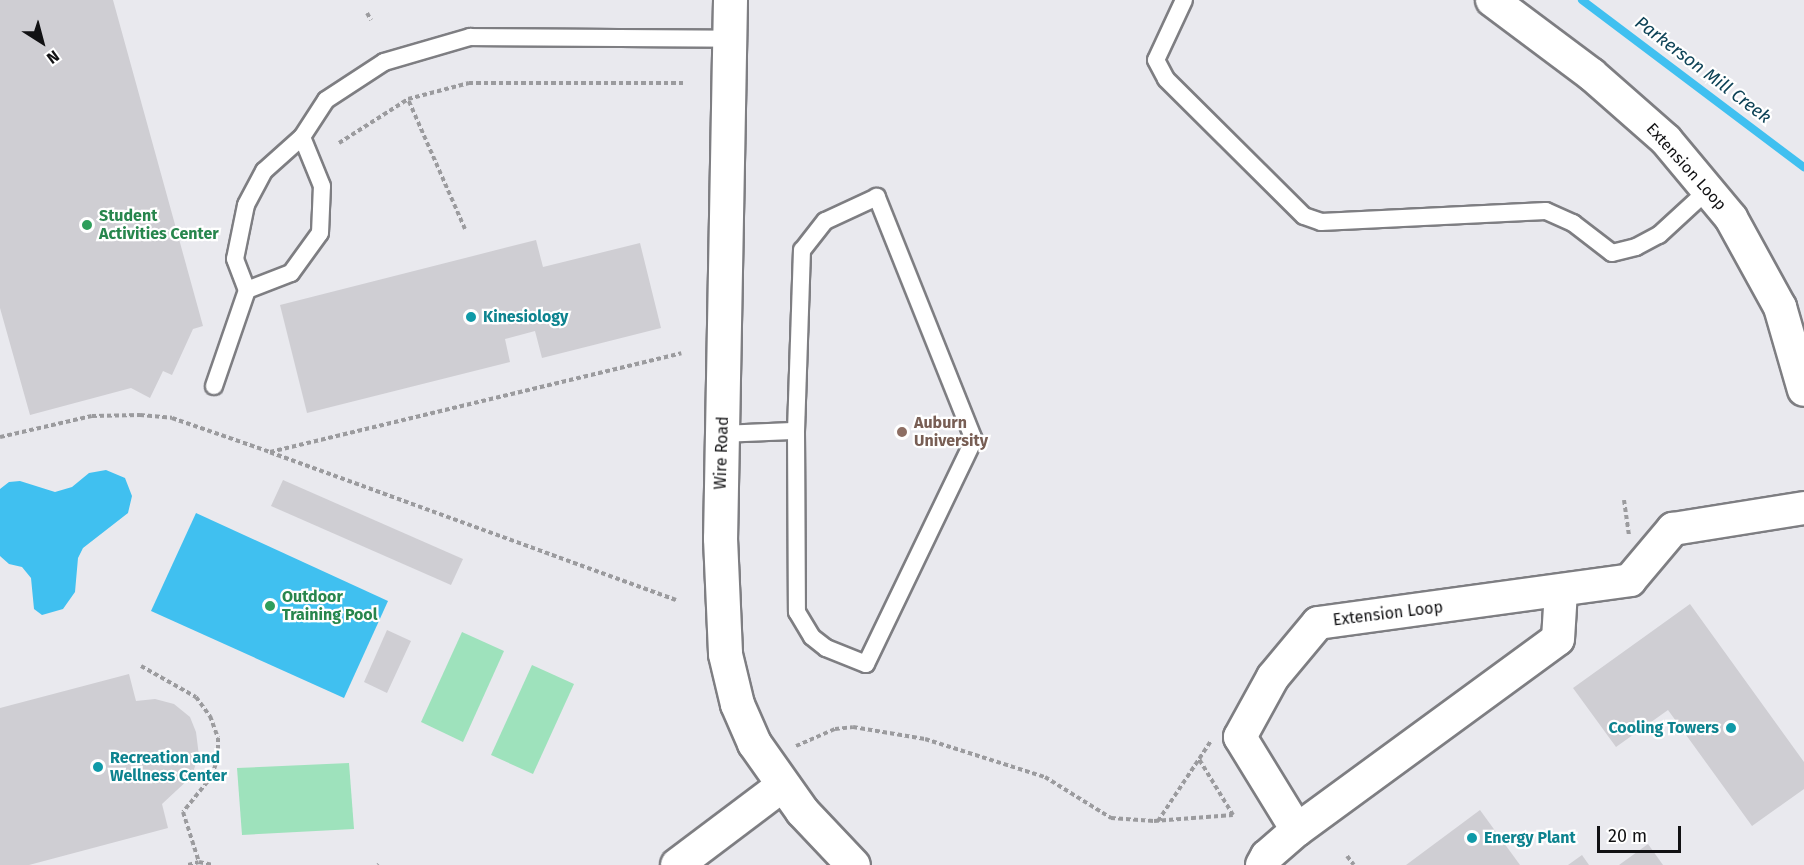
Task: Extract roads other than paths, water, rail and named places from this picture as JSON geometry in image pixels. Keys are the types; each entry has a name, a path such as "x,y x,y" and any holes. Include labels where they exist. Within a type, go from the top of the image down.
{"street":[{"name":"Wire Road","path":"730,0 720,538 725,654 737,704 754,743 782,786 853,865"},
{"name":"Extension Loop","path":"1492,0 1592,74 1666,140 1731,218 1780,307 1804,390"},
{"name":"Extension Loop","path":"1297,830 1240,737 1274,677 1318,623 1630,580 1673,529 1804,508"},
{"path":"1262,865 1267,856 1297,830 1558,639 1561,591"},
{"path":"676,865 782,786"}],"lane":[{"path":"1184,0 1156,60 1166,79 1304,216 1321,222 1546,211 1572,223 1612,253 1636,247 1659,235 1708,190"},
{"path":"214,386 247,290 235,259 246,205 264,171 302,136 326,100 384,62 470,37 729,39"},
{"path":"247,290 291,273 320,233 322,186 302,136"},
{"path":"877,197 974,440 866,664 826,648 812,638 798,612 796,431 802,250 825,221 877,197"},
{"path":"723,434 796,431"}],"water":[{"path":"106,470 125,478 132,496 128,513 83,548 78,558 75,592 63,609 42,615 34,609 31,578 22,567 9,564 0,556 0,489 9,482 20,481 55,492 72,487 89,473"},
{"name":"Outdoor Training Pool","path":"196,513 388,601 344,698 151,611"}],"waterway":[{"name":"Parkerson Mill Creek","path":"1582,0 1804,167"}],"place":[{"name":"Student Activities Center","path":"87,225"},
{"name":"Kinesiology","path":"471,317"},
{"name":"Auburn University","path":"902,432"},
{"name":"Outdoor Training Pool","path":"270,606"},
{"name":"Cooling Towers","path":"1731,728"},
{"name":"Recreation and Wellness Center","path":"98,767"},
{"name":"Energy Plant","path":"1472,838"}]}
